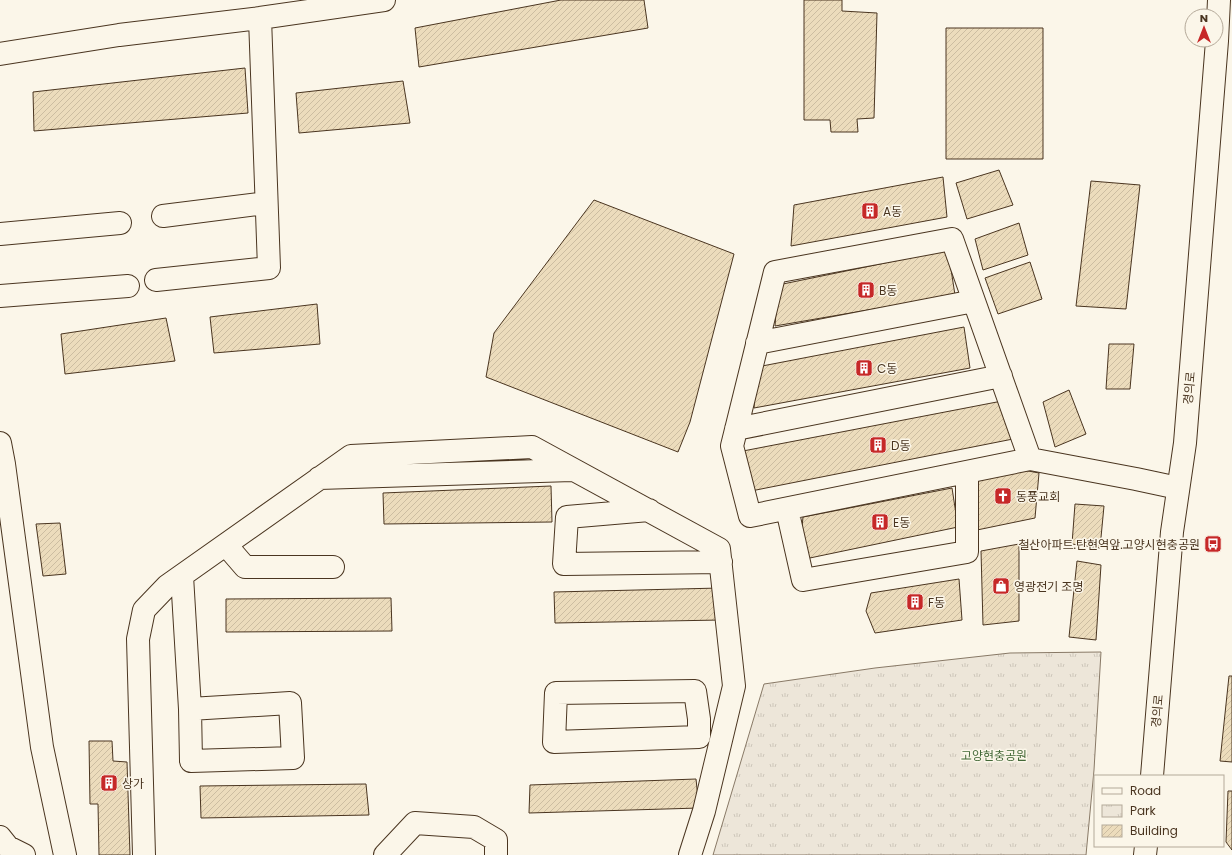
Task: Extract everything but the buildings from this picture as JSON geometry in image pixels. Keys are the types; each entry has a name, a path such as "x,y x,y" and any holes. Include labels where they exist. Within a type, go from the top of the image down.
{"main road":[{"path":"0,54 119,35 260,18 345,3 384,0"},
{"name":"경의로","path":"1152,775 1172,532 1185,443 1219,0"},
{"path":"156,280 269,268 260,18"},
{"path":"163,216 266,203"},
{"path":"0,234 120,223"},
{"path":"1030,459 952,239 775,272 732,446 750,516 1030,459 1178,488"},
{"path":"0,296 128,286"},
{"path":"757,343 974,301"},
{"path":"736,429 1001,376"},
{"path":"0,443 22,587 42,747 65,855"},
{"path":"144,855 138,639 144,610 167,586 351,456 532,447 719,549 734,686 704,811 690,855"},
{"path":"787,509 803,580 967,552 967,472"},
{"path":"648,510 567,517 564,564 721,562"},
{"path":"226,545 245,567 333,568"},
{"path":"182,576 190,709 191,761 293,758 290,703 190,709"},
{"path":"695,691 699,719 699,737 554,742 556,693 695,691"},
{"path":"699,719 726,720"},
{"path":"385,855 416,823 474,827 496,840 496,855"},
{"path":"0,837 8,846 24,855"}],"green space":[{"name":"고양현충공원","path":"1101,652 1094,770 1086,855 713,855 764,684 875,668 1010,653"}],"place":[{"name":"A동","path":"870,211"},
{"name":"B동","path":"866,290"},
{"name":"C동","path":"864,368"},
{"name":"D동","path":"878,445"},
{"name":"동풍교회","path":"1003,496"},
{"name":"E동","path":"880,522"},
{"name":"철산아파트.탄현역앞.고양시현충공원","path":"1213,544"},
{"name":"영광전기 조명","path":"1001,586"},
{"name":"F동","path":"915,602"},
{"name":"상가","path":"109,783"}]}
